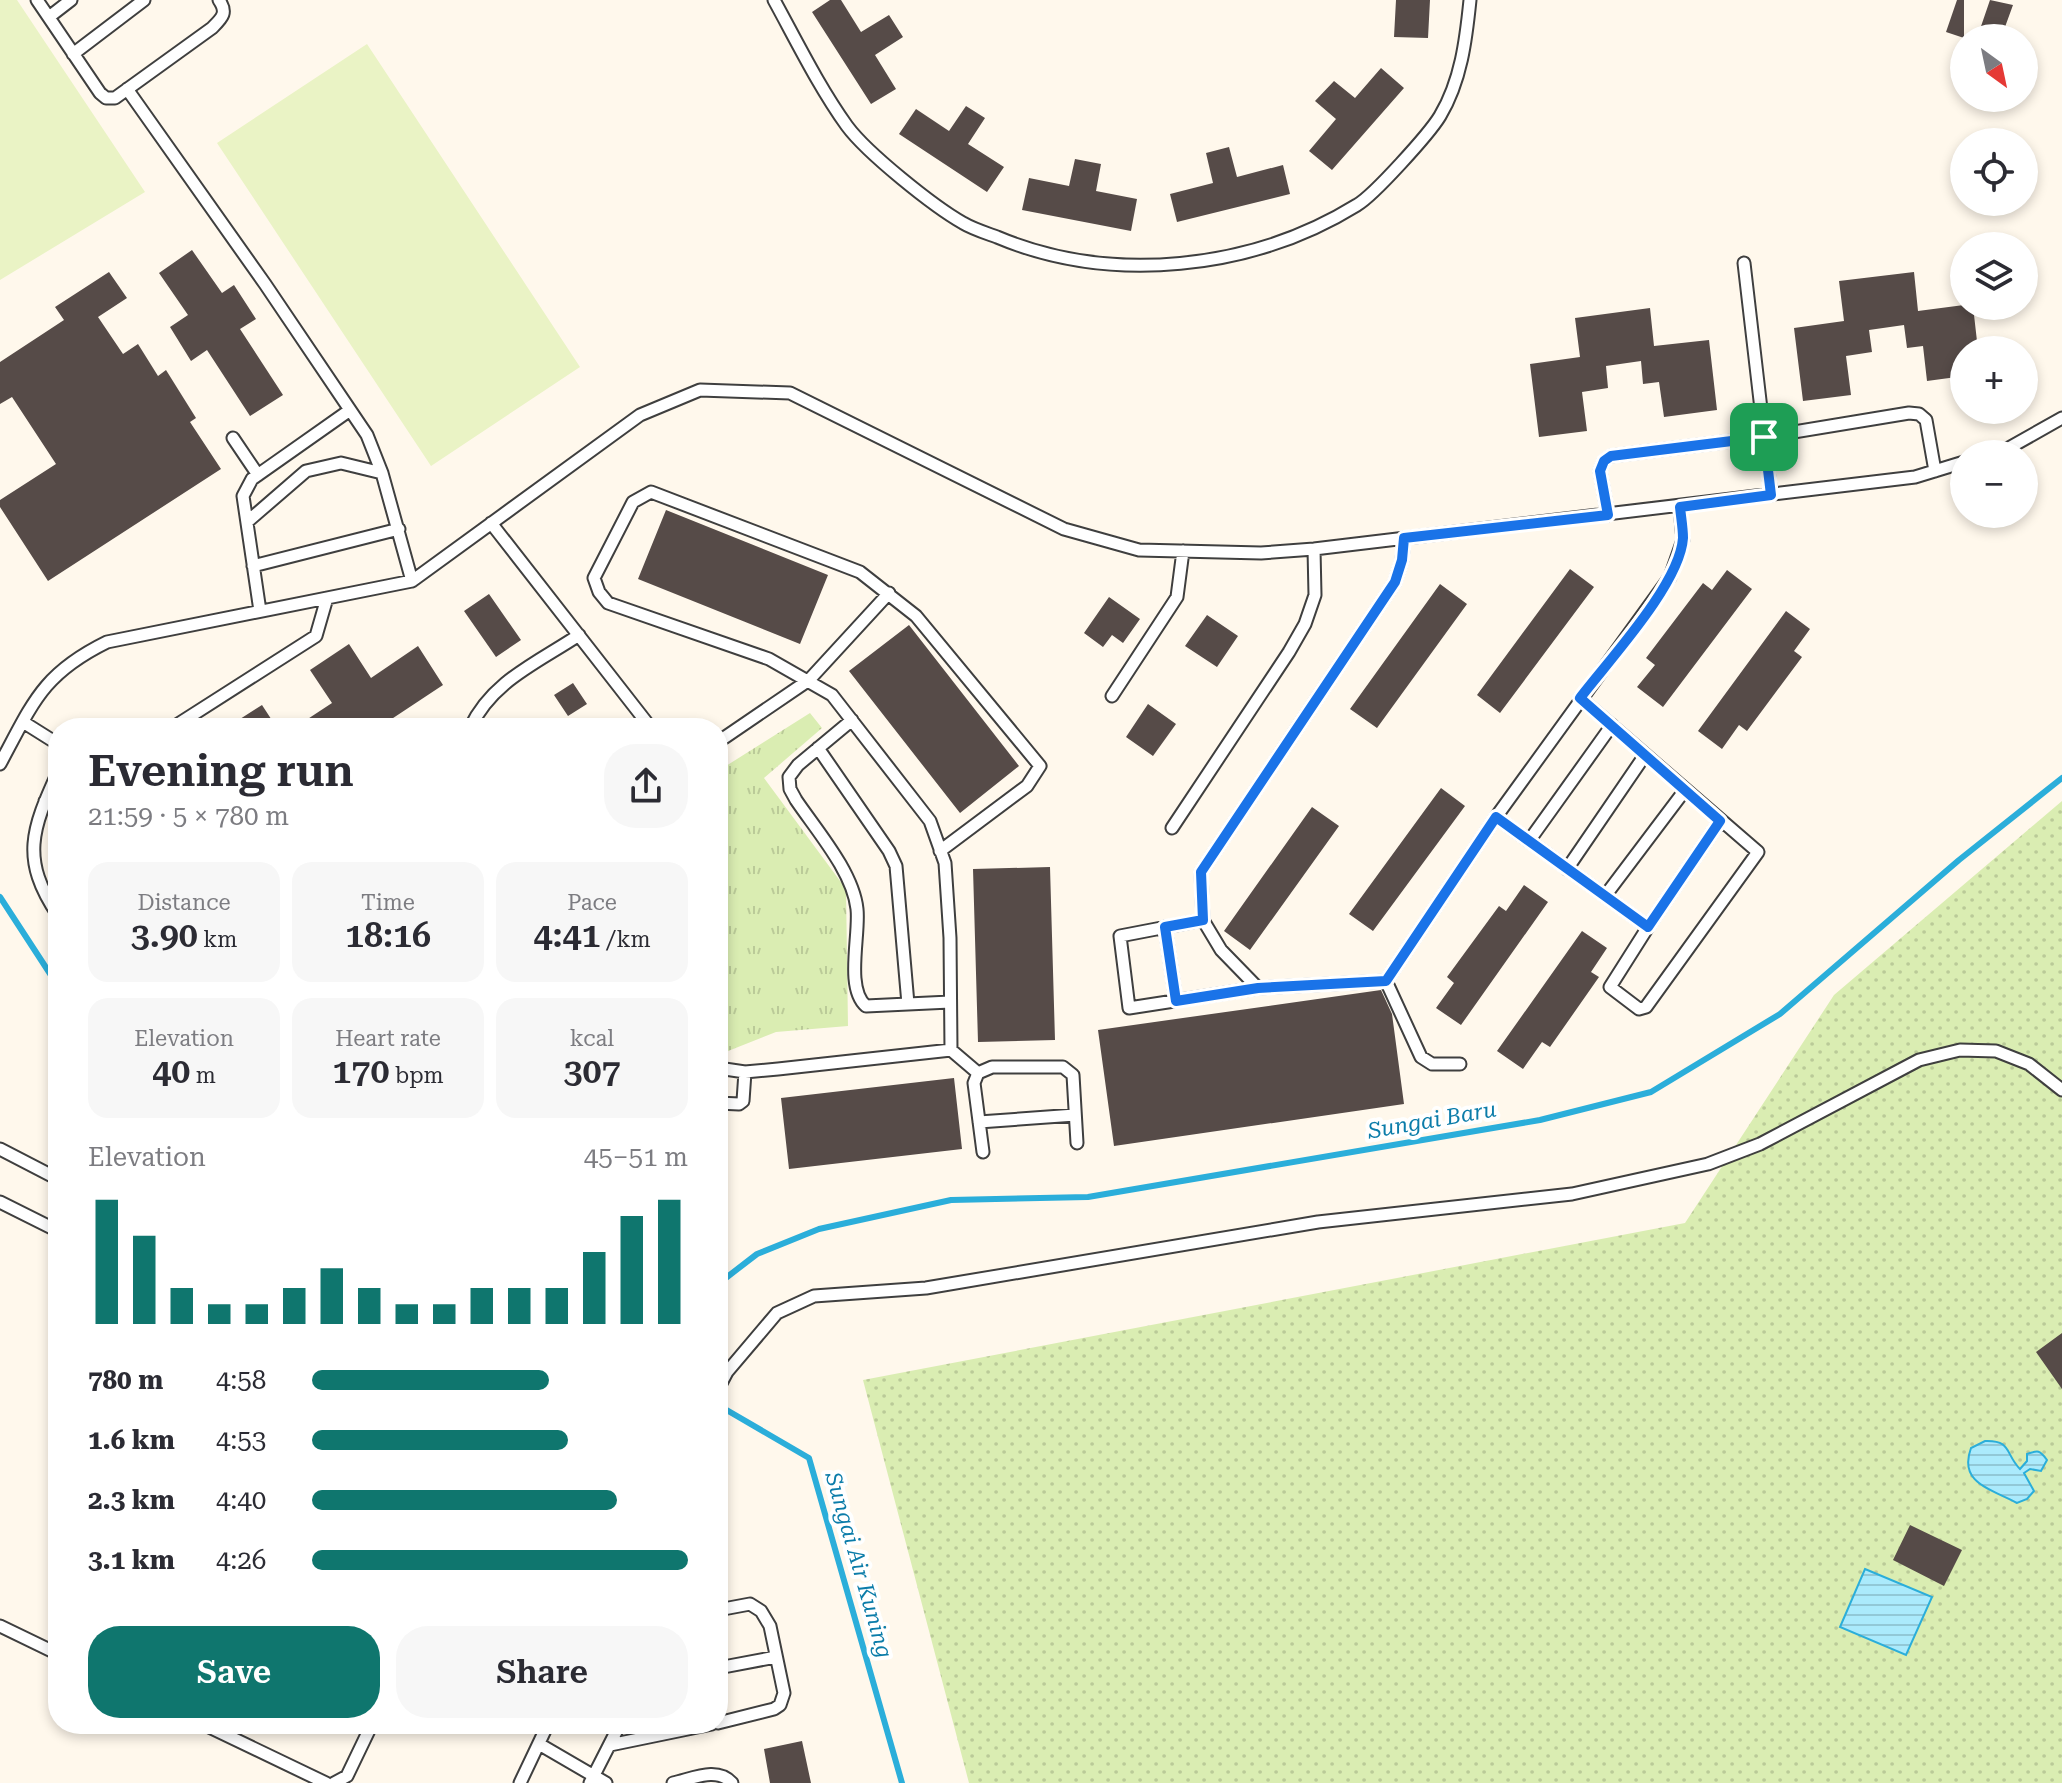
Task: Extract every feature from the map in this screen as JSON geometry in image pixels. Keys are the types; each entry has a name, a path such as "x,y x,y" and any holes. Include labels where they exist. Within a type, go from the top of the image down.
{"lane":[{"path":"37,0 106,98 115,98 212,28 224,15 219,0"},
{"path":"49,17 71,0"},
{"path":"73,54 144,0"},
{"path":"774,0 848,127 895,172 963,223 1019,246 1074,261 1146,266 1219,258 1297,236 1360,203 1440,116 1464,59 1470,0"},
{"path":"127,89 367,435 382,473 412,581"},
{"path":"1744,263 1771,495"},
{"path":"0,764 37,695 52,677 77,657 107,642 412,581 640,415 700,390 790,393 1064,529 1139,550 1261,553 1314,549 1915,477 1950,466"},
{"path":"260,611 243,496 258,475 350,410"},
{"path":"1608,515 1600,471 1604,461 1611,456 1764,437 1909,413 1919,414 1926,420 1935,471"},
{"path":"2023,440 2062,418"},
{"path":"233,438 258,475"},
{"path":"247,522 306,471 341,463 382,473"},
{"path":"940,851 1027,786 1040,766 916,616 860,572 651,492 633,502 594,578 599,592 608,603 769,659 832,695 930,821 940,851 945,863 951,1050"},
{"path":"1386,981 1496,817 1670,577 1683,540 1680,507"},
{"path":"491,523 639,718"},
{"path":"253,566 399,529"},
{"path":"1258,988 1221,950 1203,920 1201,872 1395,582 1402,560 1404,538"},
{"path":"1172,828 1305,624 1315,595 1314,549"},
{"path":"1112,696 1177,597 1183,551"},
{"path":"728,735 809,680 889,593"},
{"path":"188,718 316,636 327,598"},
{"path":"475,718 495,690 579,635"},
{"path":"1580,698 1758,852 1646,1007 1639,1009 1610,987 1720,821"},
{"path":"852,720 798,765 789,777 790,789 847,876 854,893 857,911 855,985 860,1000 866,1006 950,1002"},
{"path":"23,722 48,738"},
{"path":"1529,841 1612,725"},
{"path":"818,748 896,866 908,1004"},
{"path":"1567,869 1645,755"},
{"path":"1605,896 1685,790"},
{"path":"48,794 36,826 35,872 48,900"},
{"path":"1496,817 1648,927"},
{"path":"1203,920 1120,936 1129,1008 1258,988 1386,981"},
{"path":"1165,927 1176,1001"},
{"path":"1386,981 1421,1057 1432,1064 1460,1064"},
{"path":"728,1069 745,1072 951,1050 978,1073"},
{"path":"728,1371 777,1313 814,1296 926,1288 1318,1222 1587,1190 1708,1164 1760,1144 1919,1060 1960,1050 1996,1051 2029,1064 2062,1090"},
{"path":"983,1152 974,1083 978,1073 992,1067 1063,1067 1073,1075 1077,1143"},
{"path":"728,1103 743,1101 745,1072"},
{"path":"979,1122 1075,1115"},
{"path":"0,1149 48,1174"},
{"path":"0,1202 48,1226"},
{"path":"728,1608 750,1604 761,1611 770,1626 784,1693 780,1705 774,1709 728,1720"},
{"path":"0,1626 48,1649"},
{"path":"728,1666 776,1657"},
{"path":"224,1734 326,1783"},
{"path":"334,1783 347,1776 367,1734"},
{"path":"520,1783 544,1734"},
{"path":"593,1779 615,1734"},
{"path":"610,1745 662,1734"},
{"path":"539,1744 593,1779 606,1783"},
{"path":"673,1783 712,1774 728,1778 732,1783"}],"green space":[{"path":"0,0 17,0 145,192 0,280"},
{"path":"367,44 580,367 431,466 217,143"},
{"path":"810,713 822,728 764,778 846,889 848,1026 776,1032 728,1051 728,765"},
{"path":"2062,801 2062,1783 969,1783 863,1380 1685,1223 1834,995"}],"water":[{"path":"1985,1441 2004,1445 2020,1469 2027,1461 2027,1454 2038,1452 2047,1460 2041,1471 2030,1469 2024,1473 2034,1491 2027,1499 2017,1503 1988,1489 1973,1477 1968,1460 1971,1448"},
{"path":"1865,1569 1932,1597 1906,1655 1840,1627"}],"building":[{"path":"830,0 841,0 861,32 889,15 903,37 875,55 896,89 871,104 812,12"},
{"path":"1396,0 1430,0 1428,38 1394,37"},
{"path":"1957,0 1964,0 1964,24 1950,24 1950,33 1946,32"},
{"path":"1990,0 2013,5 2006,24 1982,24"},
{"path":"1381,68 1404,88 1332,170 1309,151 1336,119 1315,101 1334,81 1355,98"},
{"path":"966,106 985,118 968,144 1004,167 987,192 899,134 916,109 949,131"},
{"path":"1229,147 1237,177 1283,165 1290,194 1177,222 1170,194 1213,183 1206,153"},
{"path":"1075,159 1101,164 1096,191 1137,199 1131,231 1022,210 1029,178 1069,186"},
{"path":"192,250 222,293 234,285 256,319 240,329 283,395 250,416 207,350 191,361 170,327 188,315 159,273"},
{"path":"109,272 127,298 98,317 123,354 138,344 158,376 166,370 196,418 190,422 221,469 48,581 0,507 0,500 56,464 12,397 0,404 0,362 64,320 55,307"},
{"path":"1914,272 1918,311 1950,307 1950,320 1975,320 1976,336 1950,336 1950,378 1927,381 1923,346 1907,348 1904,325 1869,330 1872,352 1846,356 1851,395 1803,401 1794,328 1844,321 1839,281"},
{"path":"1650,308 1654,346 1709,340 1717,410 1664,417 1659,382 1643,384 1641,361 1606,366 1608,388 1582,392 1587,431 1539,437 1530,364 1580,357 1575,318"},
{"path":"666,510 828,575 800,644 638,579"},
{"path":"1570,569 1594,587 1500,713 1477,695"},
{"path":"1727,570 1752,589 1663,707 1637,687 1655,665 1646,658 1703,583 1712,590"},
{"path":"1440,584 1467,604 1377,728 1350,709"},
{"path":"489,594 521,640 496,657 464,611"},
{"path":"1109,597 1140,619 1123,643 1112,635 1103,647 1084,633"},
{"path":"1786,611 1810,629 1794,651 1802,657 1747,731 1739,725 1722,749 1698,731"},
{"path":"1207,615 1238,636 1217,667 1185,646"},
{"path":"909,625 1019,766 960,813 849,671"},
{"path":"349,644 371,678 418,646 443,685 393,718 309,718 332,703 310,670"},
{"path":"573,683 587,704 568,716 554,695"},
{"path":"1148,704 1176,724 1153,756 1126,737"},
{"path":"262,705 270,718 242,718"},
{"path":"1441,788 1465,806 1373,931 1349,914"},
{"path":"1312,807 1339,826 1250,950 1224,931"},
{"path":"1050,867 1055,1040 978,1042 973,869"},
{"path":"1524,885 1548,902 1461,1025 1436,1008 1454,983 1447,977 1499,906 1506,911"},
{"path":"1582,931 1607,948 1591,972 1599,977 1550,1047 1542,1042 1523,1069 1497,1051"},
{"path":"1381,990 1392,1014 1404,1104 1114,1146 1098,1030"},
{"path":"954,1078 962,1149 789,1169 781,1098"},
{"path":"2062,1333 2062,1389 2036,1352"},
{"path":"1910,1525 1962,1550 1944,1586 1893,1560"},
{"path":"802,1741 811,1783 770,1783 764,1749"}],"waterway":[{"name":"Sungai Baru","path":"728,1276 757,1254 819,1229 951,1200 1088,1197 1540,1120 1651,1092 1780,1014 1959,860 2062,778"},
{"name":"Sungai Air Kuning","path":"0,897 48,971"},
{"name":"Sungai Air Kuning","path":"728,1411 809,1458 902,1783"}],"route":[{"path":"1764,437 1771,495 1680,507 1683,540 1670,577 1647,612 1580,698 1720,821 1648,927 1496,817 1386,981 1258,988 1176,1001 1165,927 1203,920 1201,872 1395,582 1402,560 1404,538 1608,515 1600,471 1604,461 1611,456 1764,437"}]}
